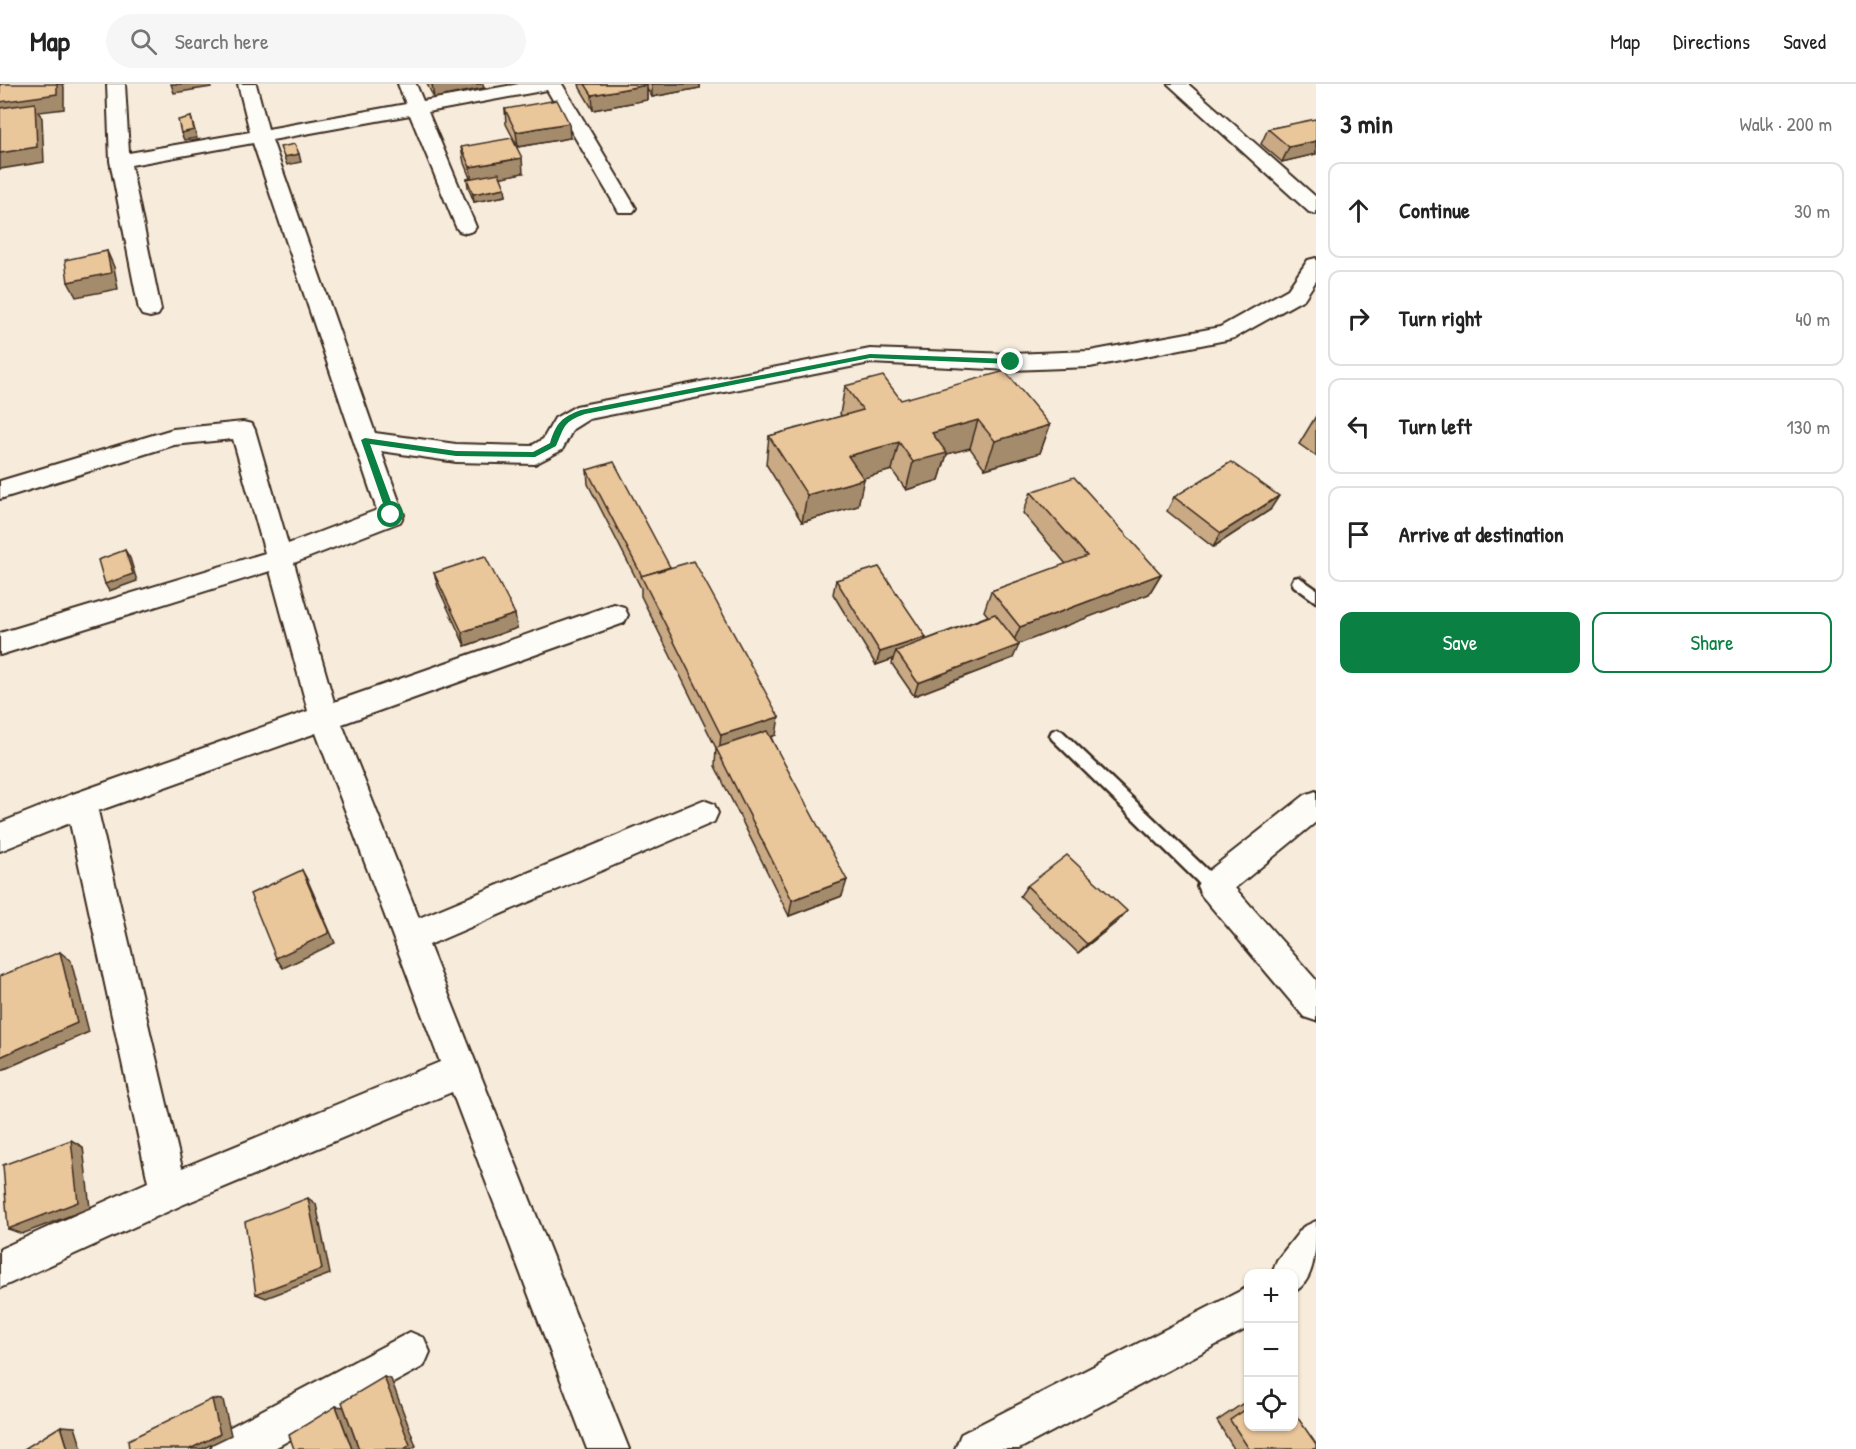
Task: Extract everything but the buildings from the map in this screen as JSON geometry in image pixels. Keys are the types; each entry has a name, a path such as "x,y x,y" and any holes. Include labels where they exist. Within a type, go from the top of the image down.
{"street":[{"path":"116,84 120,161 150,310"},
{"path":"0,644 278,559 391,515 261,137 247,84"},
{"path":"408,84 466,226"},
{"path":"120,161 552,84 626,208"},
{"path":"1177,84 1316,208"},
{"path":"365,440 456,453 535,454 553,444 559,426 568,417 584,412 870,356 1011,362 1090,359 1226,333 1296,294 1316,266"},
{"path":"0,490 173,437 243,430 324,716 608,1449"},
{"path":"0,837 81,804 324,716 614,615"},
{"path":"81,804 169,1192"},
{"path":"1316,804 1213,886 1316,1005"},
{"path":"409,938 703,813"},
{"path":"0,1269 169,1192 460,1071"},
{"path":"1295,1269 1316,1240"},
{"path":"976,1449 1244,1308"},
{"path":"232,1449 410,1352"}],"lane":[{"path":"1299,582 1316,597"},
{"path":"1057,735 1213,886"}],"route":[{"path":"391,515 365,440 456,453 535,454 553,444 559,426 568,417 584,412 870,356 1011,362"}]}
